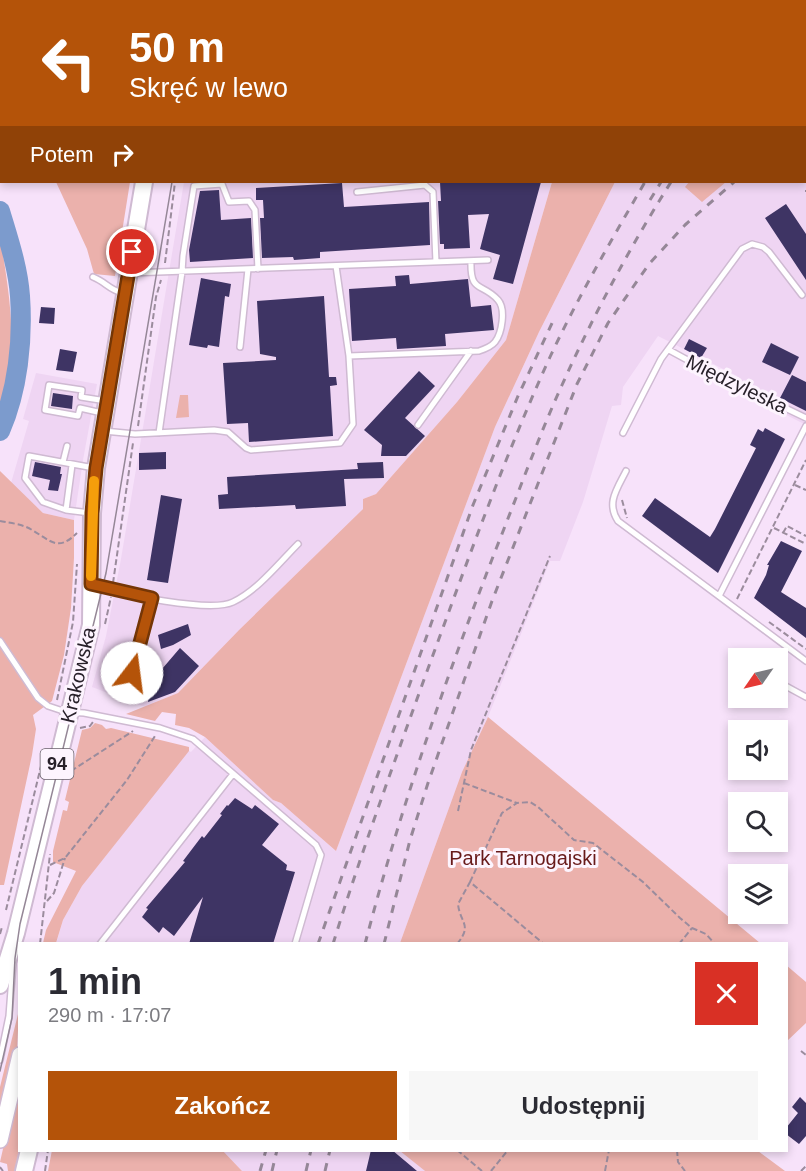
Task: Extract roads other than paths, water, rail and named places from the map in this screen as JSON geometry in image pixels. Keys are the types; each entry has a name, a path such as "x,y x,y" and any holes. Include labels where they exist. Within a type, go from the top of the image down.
{"main road":[{"name":"Krakowska","path":"0,985 18,939 63,710 92,625 92,513 96,468 144,183"},
{"path":"0,1140 18,1064"},
{"path":"24,1171 29,1152"}],"lane":[{"path":"159,434 194,186 222,184 229,202 249,201 255,210 258,269"},
{"path":"357,192 425,185 433,192 436,262"},
{"path":"623,433 660,359 669,350 736,256 750,244 758,244 769,252 802,295"},
{"path":"128,273 488,260"},
{"path":"349,356 479,351 489,348 496,341 500,332 502,310 500,302 473,282 471,261"},
{"path":"102,431 135,435 214,430 228,432 251,450 340,443 353,424 349,356 336,266"},
{"path":"240,347 248,269"},
{"path":"93,277 104,281 111,291 125,293"},
{"name":"Międzyleska","path":"669,350 806,418"},
{"path":"418,425 471,351"},
{"path":"49,386 82,390 81,397 78,416 45,410 49,386"},
{"path":"81,397 106,408"},
{"path":"80,408 106,408"},
{"path":"719,596 806,426"},
{"path":"63,462 67,446"},
{"path":"92,513 66,510 43,502 25,478 29,456 96,468"},
{"path":"66,510 72,465"},
{"path":"626,471 611,503 618,521 806,661"},
{"path":"91,584 152,598 212,607 232,603 257,585 298,544"},
{"path":"132,673 152,598"},
{"path":"0,641 38,698 63,710 160,728 193,739 316,845 321,855 296,942"},
{"path":"788,688 806,698"},
{"path":"102,942 233,774"},
{"path":"0,1060 9,1016 18,939"}],"waterway":[{"path":"0,211 17,274 21,313 20,347 15,382 0,431"}],"tram line":[{"path":"0,1071 12,1018 15,958 20,924 106,573 172,183"}],"railway":[{"path":"334,942 366,842 426,674 516,435 572,312 644,183"},
{"path":"650,200 660,183"},
{"path":"366,942 393,843 425,744 477,597 536,446 587,332 627,256 670,183"},
{"path":"384,942 410,840 428,783 492,601 577,384 608,323 649,264 685,225 733,183"},
{"path":"319,942 473,505 518,396 553,321"},
{"path":"260,1171 265,1152"},
{"path":"272,1171 277,1152"},
{"path":"306,1171 311,1152"},
{"path":"325,1171 330,1152"}],"park label":[{"name":"Park Tarnogajski","path":"523,858"}]}
